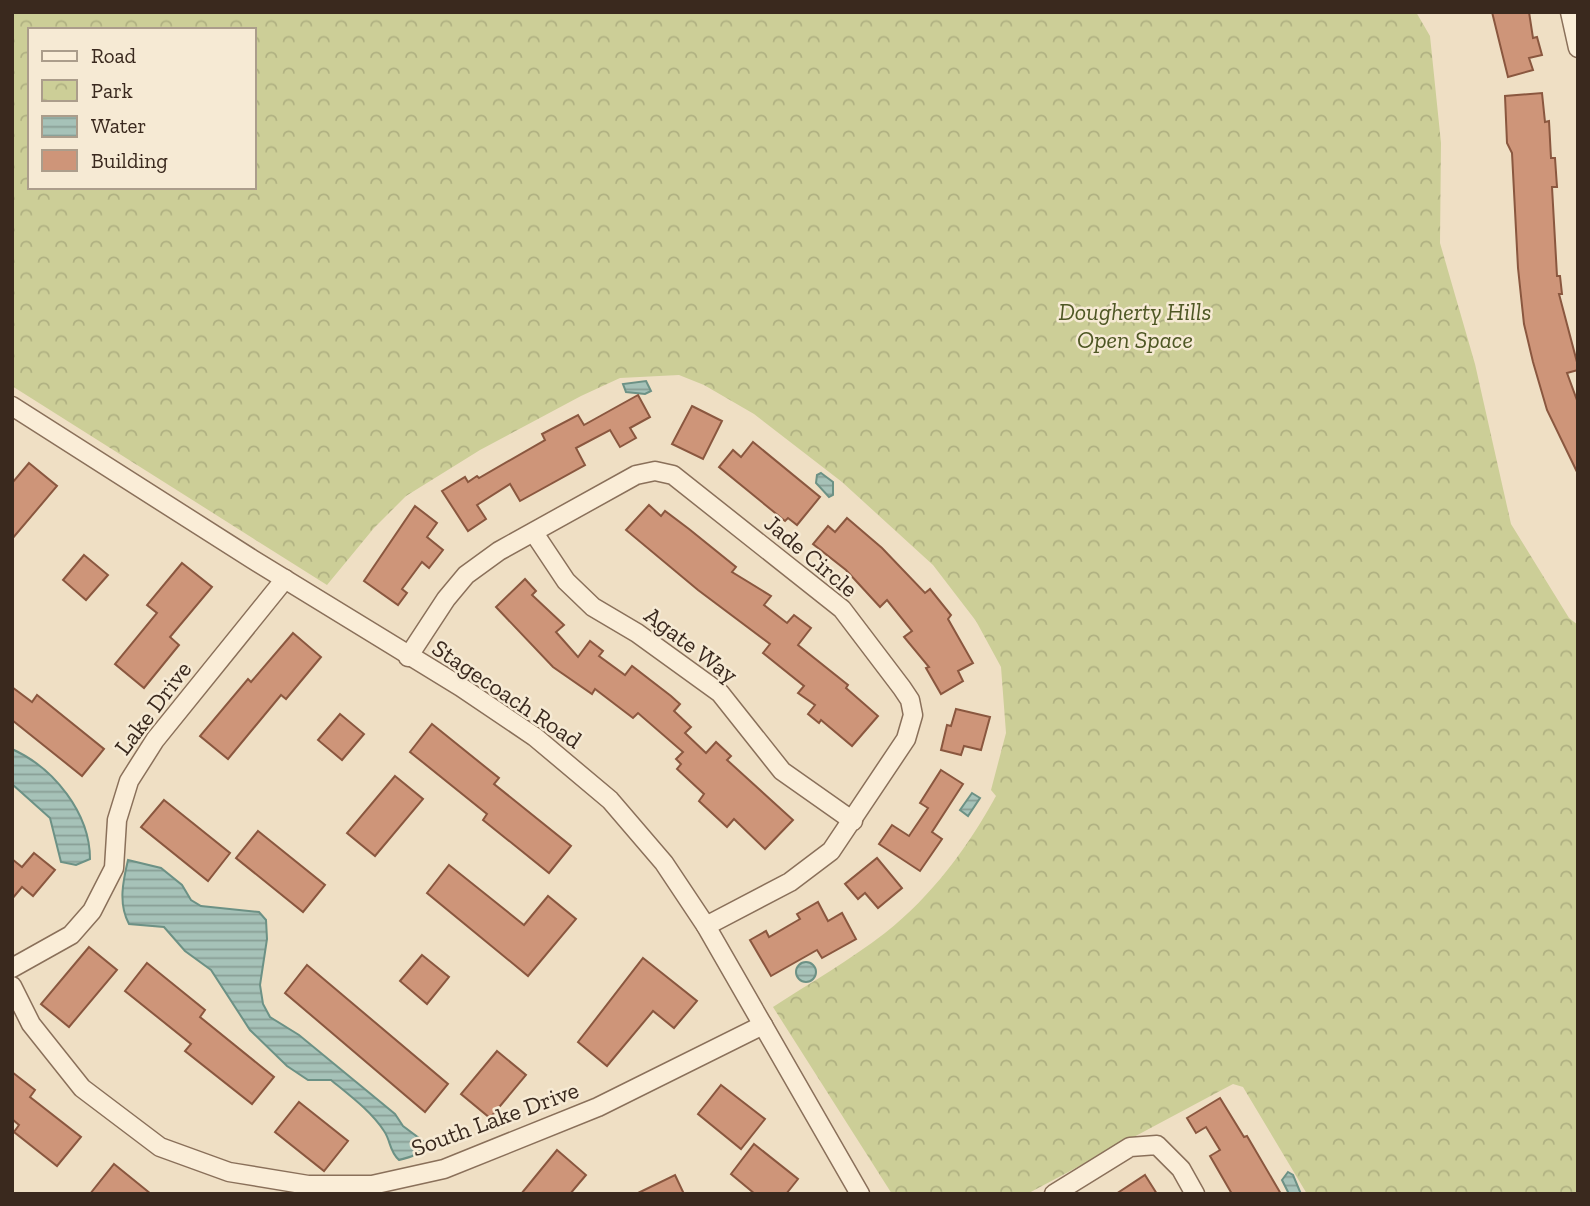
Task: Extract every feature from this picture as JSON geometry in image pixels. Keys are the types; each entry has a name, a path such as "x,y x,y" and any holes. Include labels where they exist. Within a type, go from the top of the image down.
{"street":[{"path":"1570,12 1578,48"},
{"name":"Stagecoach Road","path":"12,406 408,657 461,687 535,737 610,800 664,863 706,926 860,1194"},
{"name":"Jade Circle","path":"408,657 446,599 466,575 499,551 636,475 654,471 673,475 842,610 910,700 913,715 906,739 831,851 811,869 706,926"},
{"name":"Agate Way","path":"534,533 566,581 593,607 637,632 720,693 782,771 853,821"},
{"name":"Lake Drive","path":"12,968 71,935 92,911 114,868 117,820 129,781 155,740 285,579"},
{"name":"South Lake Drive","path":"12,986 31,1024 82,1088 160,1147 229,1172 308,1185 372,1185 444,1169 598,1107 763,1025"},
{"path":"1054,1194 1130,1147 1157,1146 1181,1169 1195,1194"}],"green space":[{"name":"Dougherty Hills Open Space","path":"12,12 1416,12 1430,36 1441,143 1440,243 1475,364 1511,524 1569,618 1578,625 1578,1194 1307,1194 1243,1087 1233,1084 1027,1194 892,1194 773,1007 858,953 902,919 948,870 973,834 996,796 991,790 1006,733 1001,667 976,621 933,565 842,482 754,414 704,385 679,375 620,378 581,396 480,450 406,496 374,528 327,585 12,386"}],"water":[{"path":"646,381 651,391 645,394 626,392 623,384"},
{"path":"821,473 833,482 833,495 829,497 816,483 817,475"},
{"path":"12,749 42,768 67,794 84,825 90,859 76,865 61,862 50,818 12,784"},
{"path":"972,793 980,798 968,816 960,810"},
{"path":"128,860 161,868 182,885 191,900 201,906 259,912 266,920 267,939 260,985 263,1004 270,1017 299,1035 395,1114 403,1126 427,1144 424,1148 399,1160 393,1153 384,1131 359,1104 331,1080 308,1080 287,1066 250,1030 211,970 185,951 164,927 129,924 123,900"},
{"path":"806,962 813,965 816,972 813,979 806,982 799,979 796,972 799,965"},
{"path":"1288,1172 1293,1175 1301,1194 1289,1194 1282,1180"}],"building":[{"path":"1492,12 1529,12 1533,38 1537,37 1542,55 1529,58 1533,70 1508,77"},
{"path":"1542,93 1545,122 1549,121 1551,158 1555,158 1557,187 1552,187 1557,276 1560,276 1562,294 1559,294 1578,366 1578,370 1567,373 1578,403 1578,474 1547,410 1533,362 1524,324 1518,268 1512,153 1507,143 1505,96"},
{"path":"638,395 650,417 630,428 636,438 620,447 610,430 576,448 585,465 520,501 510,484 477,505 486,519 468,531 442,491 465,477 468,482 477,476 479,478 545,440 542,434 578,415 584,425"},
{"path":"692,406 722,421 703,459 672,444"},
{"path":"753,442 820,497 797,525 788,518 785,521 719,467 733,450 741,457"},
{"path":"29,463 57,486 12,539 12,483"},
{"path":"649,505 661,516 665,511 736,567 732,572 771,596 764,605 787,623 794,615 811,628 798,645 848,685 846,688 878,716 852,746 821,720 819,723 808,714 815,705 798,693 804,686 763,653 770,644 698,590 626,530"},
{"path":"415,506 437,523 427,537 443,550 429,568 422,562 402,589 407,593 398,605 364,581"},
{"path":"847,518 882,548 925,593 930,589 951,615 948,619 973,663 958,671 963,681 941,694 926,668 929,667 904,637 912,631 887,600 880,607 846,570 813,544 828,526 835,532"},
{"path":"84,555 108,575 86,600 63,580"},
{"path":"182,563 212,587 170,637 179,645 144,688 115,664 157,613 147,605"},
{"path":"525,579 536,591 532,595 564,625 556,632 578,657 590,641 603,651 599,656 625,675 632,666 680,704 674,711 691,727 685,733 706,753 716,742 731,756 727,760 793,820 765,849 734,819 727,827 699,801 704,794 677,769 681,764 676,759 683,752 638,713 633,718 595,689 592,694 553,667 496,607"},
{"path":"293,633 321,657 286,699 281,695 228,759 200,736 248,679 251,682"},
{"path":"12,687 32,702 37,695 104,749 82,776 12,720"},
{"path":"956,709 990,717 981,750 964,746 961,755 941,750 947,725 951,726"},
{"path":"340,714 364,734 342,760 318,740"},
{"path":"432,724 499,778 494,784 571,846 549,873 483,820 487,814 410,752"},
{"path":"941,770 963,784 932,832 942,839 920,871 879,844 892,825 909,836 928,808 920,803"},
{"path":"395,776 423,799 375,856 347,833"},
{"path":"164,800 230,853 208,881 141,827"},
{"path":"258,831 325,885 303,912 236,858"},
{"path":"34,853 55,870 33,896 22,887 12,899 12,859 22,867"},
{"path":"877,858 902,888 878,908 865,893 858,899 845,884"},
{"path":"449,865 524,925 548,896 576,919 528,976 427,893"},
{"path":"818,902 828,921 842,913 856,939 822,958 817,950 771,976 750,940 766,931 769,937 800,919 797,914"},
{"path":"89,947 117,970 69,1027 41,1004"},
{"path":"422,955 449,977 427,1004 400,981"},
{"path":"643,958 697,1001 674,1028 653,1011 607,1066 578,1042"},
{"path":"147,963 205,1010 200,1017 274,1077 252,1104 185,1051 191,1044 125,991"},
{"path":"307,965 448,1084 425,1112 285,993"},
{"path":"497,1051 526,1075 490,1118 461,1094"},
{"path":"12,1072 35,1090 30,1097 81,1137 57,1166 14,1132 19,1125 12,1119"},
{"path":"721,1085 765,1119 741,1149 698,1114"},
{"path":"1220,1098 1244,1137 1247,1136 1281,1194 1232,1194 1210,1156 1220,1150 1206,1127 1196,1133 1187,1118"},
{"path":"299,1102 348,1141 324,1171 275,1132"},
{"path":"754,1144 798,1179 786,1194 755,1194 731,1174"},
{"path":"557,1150 586,1175 570,1194 521,1194"},
{"path":"114,1164 151,1194 90,1194"},
{"path":"675,1175 684,1194 636,1194"},
{"path":"1145,1175 1157,1194 1116,1194"}]}
